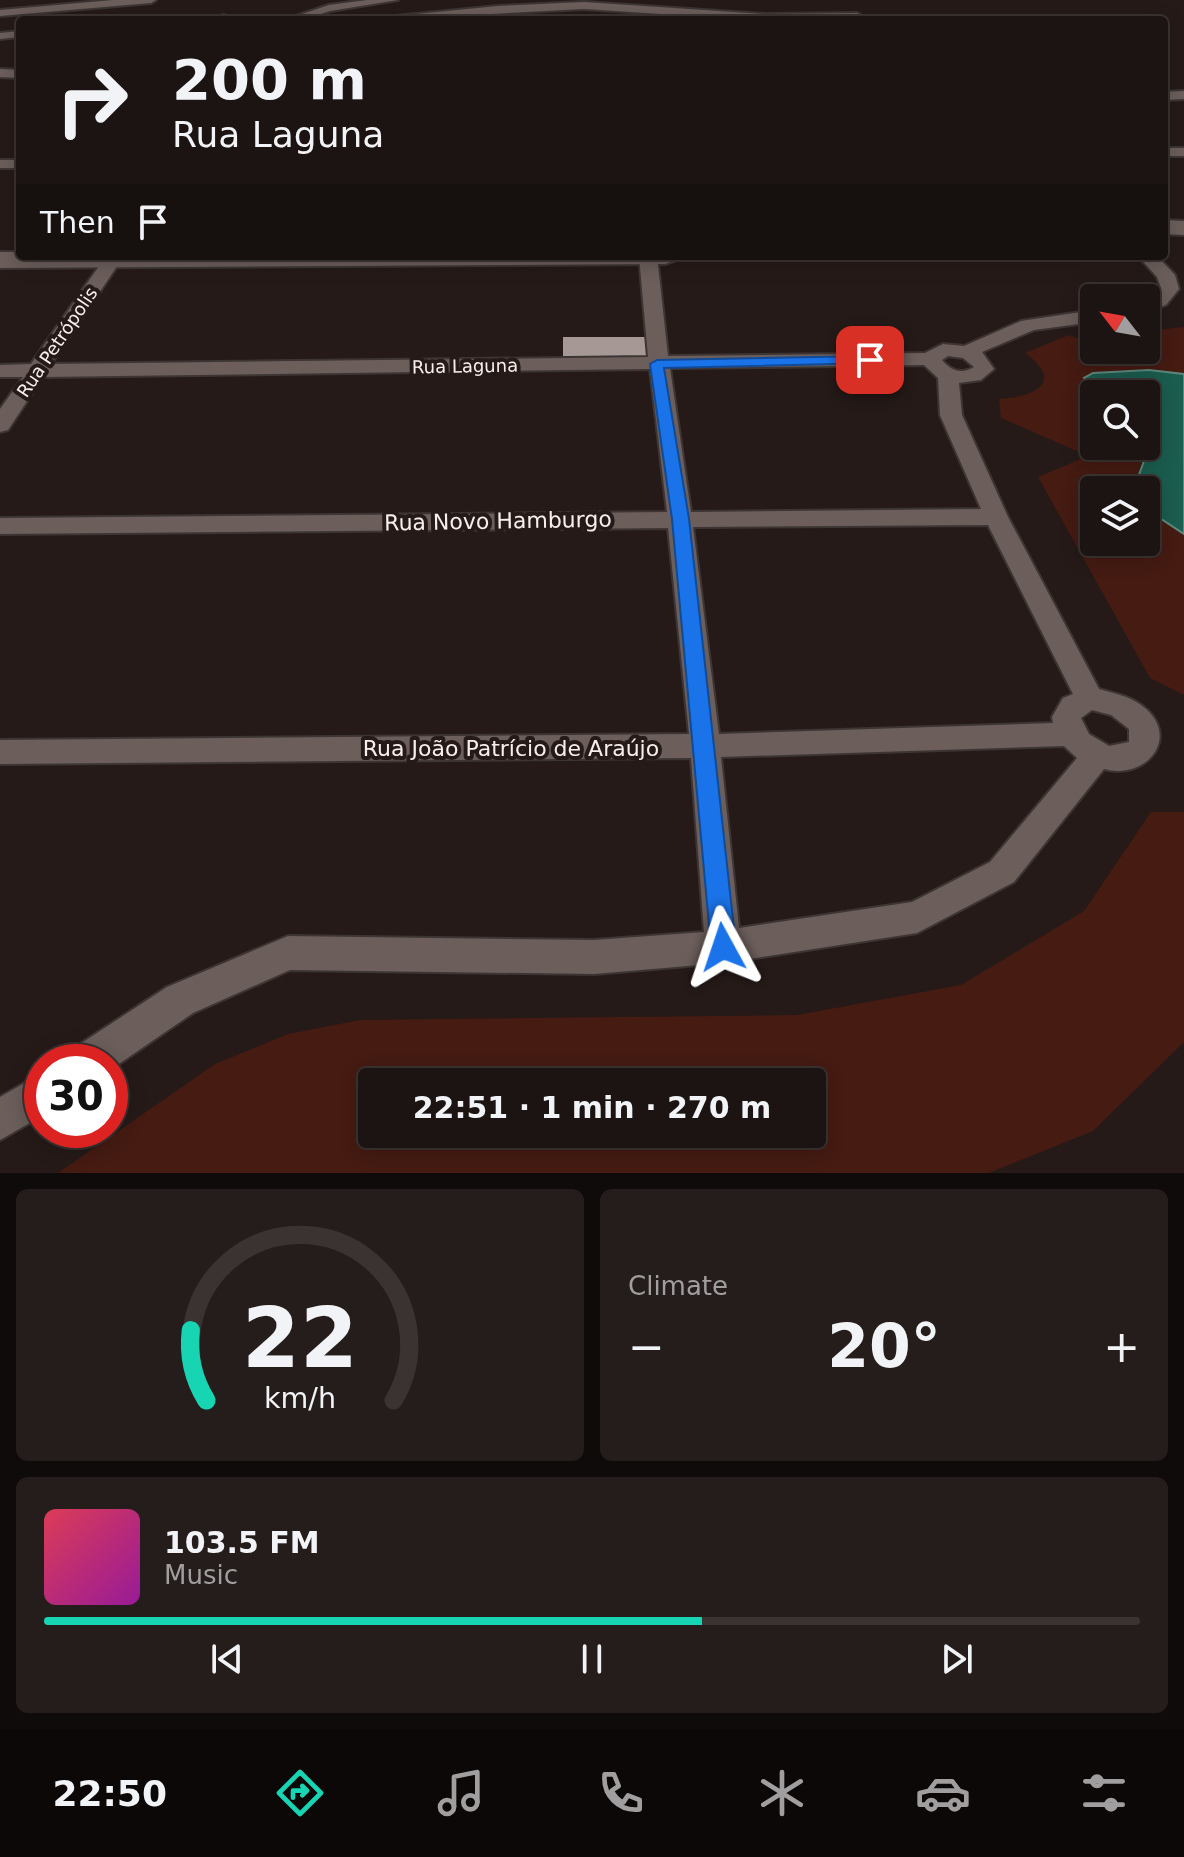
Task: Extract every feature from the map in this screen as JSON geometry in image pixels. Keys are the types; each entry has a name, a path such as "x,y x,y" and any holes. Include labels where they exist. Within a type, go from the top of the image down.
{"main road":[{"path":"1169,231 1184,249"}],"street":[{"path":"0,13 151,0"},
{"path":"300,16 312,11 393,0"},
{"path":"448,0 449,14"},
{"path":"672,11 709,0"},
{"path":"376,3 384,16"},
{"path":"428,16 515,4 649,4 672,11 745,16"},
{"path":"835,7 857,16"},
{"name":"Rua Petrópolis","path":"0,425 112,260"},
{"path":"648,260 657,364 680,519 705,746 723,947"},
{"path":"1151,260 1166,275 1170,289 1160,300"},
{"name":"Rua Laguna","path":"0,371 657,364 939,367 967,377 981,373 983,364 967,352 996,334 1056,317 1080,316"},
{"path":"939,367 951,415 996,517 1090,699"},
{"name":"Rua Novo Hamburgo","path":"0,526 996,517"},
{"path":"1090,699 1117,704 1129,712 1145,731 1146,741 1136,756 1124,759 1084,745 1066,715 1079,702 1090,699"},
{"path":"115,1044 180,1000 288,953 594,957 723,947 917,917 1002,872 1084,745"},
{"name":"Rua João Patrício de Araújo","path":"0,752 1084,745"},
{"path":"0,1120 24,1105"}],"shaded area":[{"path":"1184,327 1184,374 1149,370 1093,373 1092,380 1080,380 1080,453 1001,418 999,399 1033,391 1044,380 1037,364 1025,353 1069,335 1080,339 1080,364 1160,364 1160,330"},
{"path":"1149,370 1184,374 1184,534 1160,518 1160,476 1139,476 1144,460 1160,460 1160,380 1085,380 1093,373"},
{"path":"1080,459 1142,460 1138,476 1080,476 1080,552 1038,477"},
{"path":"1160,518 1184,534 1184,695 1150,678 1082,556 1160,556"},
{"path":"1151,812 1184,812 1184,1042 1093,1131 989,1173 58,1173 94,1148 128,1148 128,1124 215,1064 288,1034 360,1020 797,1015 961,985 1084,911"}],"building":[{"path":"563,337 646,337 648,359 563,360"}],"route":[{"path":"723,947 680,519 657,364 870,360"}]}
